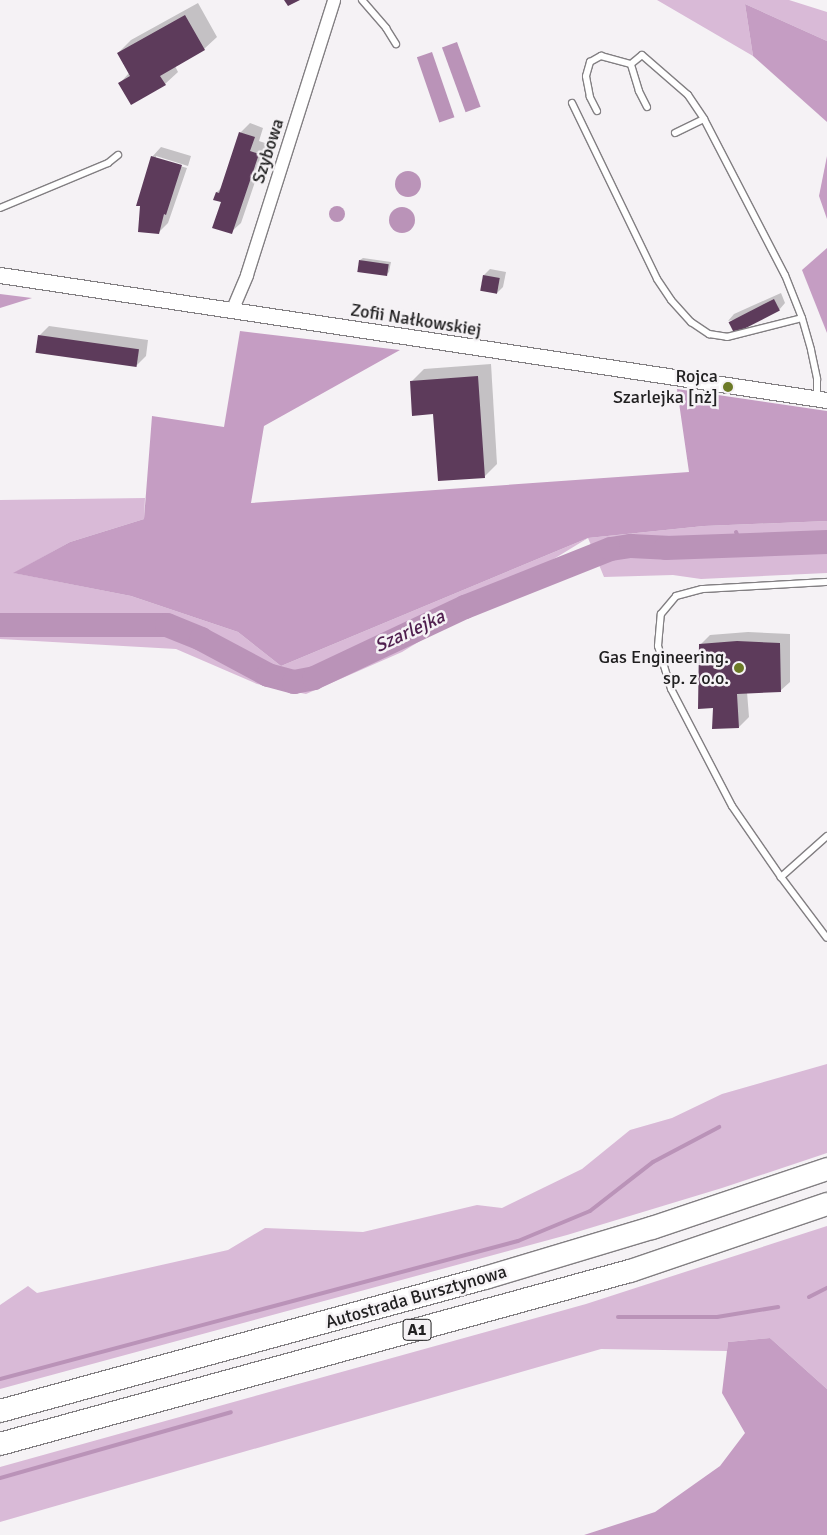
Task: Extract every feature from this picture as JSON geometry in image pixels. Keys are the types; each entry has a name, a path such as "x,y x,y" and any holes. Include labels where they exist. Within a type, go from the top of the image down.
{"highway":[{"name":"Autostrada Bursztynowa","path":"0,1411 485,1278 652,1228 827,1169"},
{"name":"Autostrada Bursztynowa","path":"0,1444 630,1271 827,1204"}],"street":[{"name":"Szybowa","path":"232,311 247,275 334,0"},
{"name":"Zofii Nałkowskiej","path":"0,276 822,400"}],"lane":[{"path":"362,0 386,28 396,44"},
{"path":"631,64 642,55 688,96 704,119 785,275 802,318 822,400"},
{"path":"597,112 590,97 586,76 590,62 600,56 631,64"},
{"path":"631,64 639,91 647,107"},
{"path":"572,103 657,279 671,300 691,322 709,334 726,337 802,318"},
{"path":"675,133 704,119"},
{"path":"0,208 108,163 118,155"},
{"path":"827,582 702,589 676,596 660,614 658,646 671,689 732,806 781,877 827,938"},
{"path":"781,877 827,836"}],"shaded area":[{"path":"657,0 789,0 827,12 827,41 745,4 753,56"},
{"path":"745,4 827,41 827,122 753,56"},
{"path":"457,42 481,107 466,112 442,47"},
{"path":"432,52 454,117 439,122 417,57"},
{"path":"827,156 827,219 819,196"},
{"path":"408,171 417,175 421,184 417,193 408,197 399,193 395,184 399,175"},
{"path":"334,206 340,206 345,211 343,220 334,222 329,217 329,211"},
{"path":"402,207 411,211 415,220 411,229 402,233 393,229 389,220 393,211"},
{"path":"827,248 827,333 802,270"},
{"path":"0,294 32,298 0,308"},
{"path":"240,331 400,350 264,426 251,503 689,472 677,389 827,411 827,521 704,526 588,538 281,666 238,632 131,596 13,573 70,542 144,519 152,416 224,427"},
{"path":"145,498 144,519 70,542 14,573 131,596 238,632 281,666 588,538 402,652 306,694 257,684 176,649 0,639 0,500"},
{"path":"827,521 827,573 701,579 673,575 604,577 588,538 704,526"},
{"path":"827,1064 827,1153 722,1188 567,1235 0,1389 0,1305 28,1286 37,1293 228,1250 265,1228 363,1232 477,1205 502,1208 582,1169 630,1130 672,1118 722,1094"},
{"path":"827,1226 827,1389 770,1338 728,1342 727,1351 601,1349 0,1522 0,1467 586,1304"},
{"path":"770,1338 827,1389 827,1535 584,1535 655,1512 720,1466 745,1433 722,1393 728,1342"}],"building":[{"path":"284,0 300,0 288,6"},
{"path":"185,15 205,50 160,76 166,85 131,105 118,83 130,76 117,53"},
{"path":"239,132 255,137 250,151 259,154 232,234 212,228 221,202 213,200 216,192 219,193"},
{"path":"151,156 182,165 166,215 164,214 159,234 138,232 140,206 136,206"},
{"path":"359,260 389,264 387,276 357,272"},
{"path":"483,275 500,278 497,294 480,291"},
{"path":"774,299 780,311 734,334 729,322"},
{"path":"38,335 139,349 137,367 35,353"},
{"path":"478,376 485,478 438,481 433,414 412,416 410,381"},
{"name":"Gas Engineering. sp. z o.o.","path":"737,641 780,643 781,692 737,694 739,728 712,729 713,708 698,709 699,644"}],"waterway":[{"path":"736,532 741,545"},
{"name":"Szarlejka","path":"0,625 167,625 201,639 268,675 294,682 314,678 465,607 611,549 631,546 666,548 827,542"},
{"path":"0,1379 518,1241 590,1211 653,1162 719,1127"},
{"path":"809,1297 827,1288"},
{"path":"618,1317 717,1317 778,1307"},
{"path":"0,1478 231,1412"}],"place":[{"name":"Rojca Szarlejka [nż]","path":"728,387"},
{"name":"Gas Engineering. sp. z o.o.","path":"739,668"}]}
